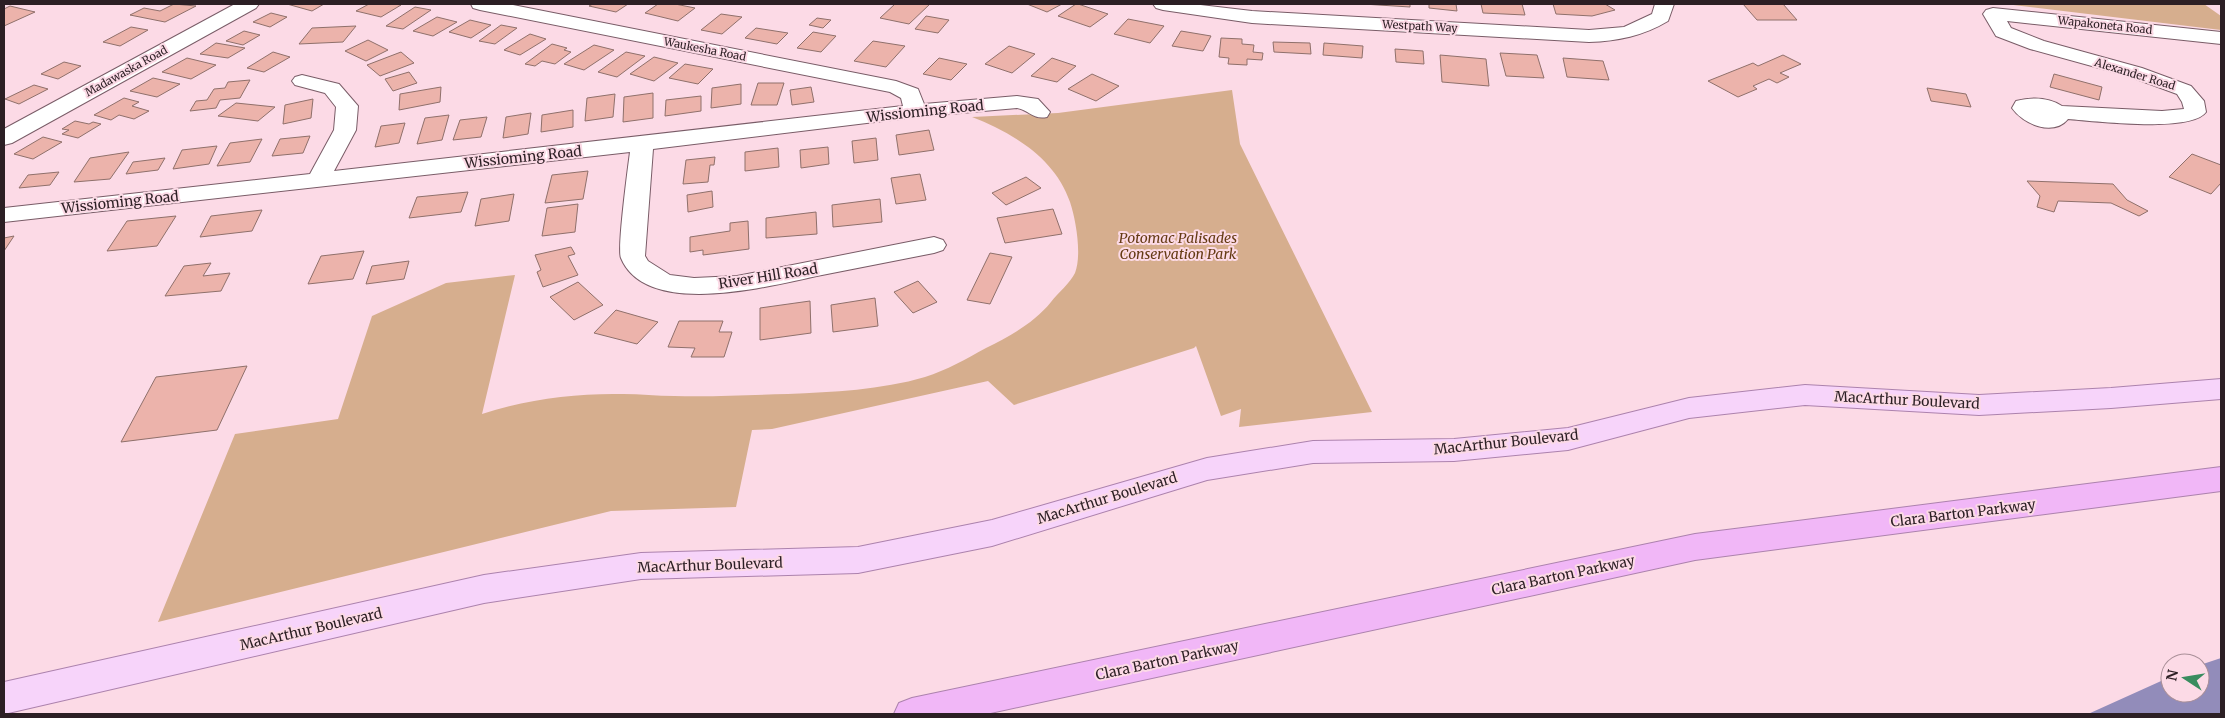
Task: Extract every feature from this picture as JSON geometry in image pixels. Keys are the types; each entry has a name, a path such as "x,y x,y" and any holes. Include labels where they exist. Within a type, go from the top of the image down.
{"highway":[{"name":"Clara Barton Parkway","path":"912,714 1695,547 2221,479"}],"main road":[{"name":"MacArthur Boulevard","path":"4,698 484,589 641,566 858,560 992,533 1206,469 1313,452 1454,450 1568,439 1689,408 1805,395 1979,405 2111,398 2221,389"}],"street":[{"name":"Madawaska Road","path":"4,138 249,4"},
{"name":"Waukesha Road","path":"480,4 896,87 910,94 916,111"},
{"name":"Westpath Way","path":"1163,4 1252,17 1589,36 1615,35 1641,30 1661,17 1664,4"},
{"name":"Wapakoneta Road","path":"1994,18 1993,14 2020,16 2221,38"},
{"name":"Alexander Road","path":"1994,18 2003,32 2037,45 2135,72 2184,90 2193,101 2195,112 2183,117 2162,118 2057,112"},
{"path":"302,81 332,88 347,106 345,130 318,180"},
{"name":"Wissioming Road","path":"4,215 642,144 916,111 1017,102 1030,104 1039,112"},
{"name":"River Hill Road","path":"642,144 632,256 639,267 664,282 694,286 738,284 934,245"}],"green space":[{"path":"2005,4 2204,4 2221,16 2221,30"},
{"name":"Potomac Palisades Conservation Park","path":"1232,90 1240,144 1372,412 1239,427 1241,409 1221,416 1196,346 1014,405 988,381 772,429 752,430 736,507 611,511 158,622 235,434 338,419 372,316 446,283 515,275 482,414 517,404 570,396 606,394 717,396 788,394 874,388 925,377 964,360 1013,334 1029,323 1044,310 1073,277 1077,266 1077,238 1072,209 1063,186 1054,172 1031,149 1017,139 972,117 1058,113"}],"shaded area":[{"path":"2221,658 2221,714 2088,714 2160,682 2160,703 2210,703 2210,662"}],"building":[{"path":"174,4 196,6 165,22 130,15 144,8 160,11"},
{"path":"287,4 324,4 312,11"},
{"path":"369,4 401,5 381,17 356,11"},
{"path":"593,4 628,4 616,12 589,6"},
{"path":"658,4 675,4 695,8 678,21 645,13"},
{"path":"895,4 930,4 909,24 880,18"},
{"path":"1027,4 1062,4 1047,12"},
{"path":"1076,4 1108,14 1090,27 1058,16"},
{"path":"1363,4 1410,4 1410,7"},
{"path":"1429,4 1456,4 1457,11 1429,8"},
{"path":"1481,4 1522,4 1525,15 1483,13"},
{"path":"1553,4 1605,4 1615,10 1592,16 1556,14"},
{"path":"1743,4 1783,4 1797,20 1757,20"},
{"path":"10,6 35,12 4,26 4,9"},
{"path":"415,7 431,10 403,29 386,26"},
{"path":"271,13 287,17 270,27 253,22"},
{"path":"721,14 742,17 722,34 701,30"},
{"path":"926,16 949,20 938,33 915,29"},
{"path":"437,17 457,22 433,36 413,31"},
{"path":"817,18 831,20 823,28 809,25"},
{"path":"1128,19 1164,26 1150,43 1114,34"},
{"path":"470,20 491,25 471,38 449,32"},
{"path":"501,25 517,28 495,44 479,41"},
{"path":"356,26 343,42 299,44 312,28"},
{"path":"131,27 148,30 120,46 103,42"},
{"path":"756,28 788,33 777,44 745,38"},
{"path":"244,31 260,35 243,45 226,41"},
{"path":"1181,31 1211,36 1203,51 1172,46"},
{"path":"813,32 836,36 821,52 797,48"},
{"path":"530,34 546,39 520,55 504,50"},
{"path":"1221,38 1242,39 1242,44 1254,45 1253,52 1263,53 1262,60 1247,59 1247,65 1228,64 1229,58 1219,57"},
{"path":"368,40 388,50 366,61 345,51"},
{"path":"873,41 905,46 886,67 854,61"},
{"path":"1273,42 1310,43 1311,54 1274,52"},
{"path":"216,43 245,48 228,58 200,54"},
{"path":"1324,43 1363,46 1362,58 1323,55"},
{"path":"552,44 567,48 564,50 571,52 555,64 542,61 535,66 525,64"},
{"path":"594,45 614,50 584,70 564,64"},
{"path":"1009,46 1035,54 1012,73 985,64"},
{"path":"1395,49 1423,51 1424,64 1396,62"},
{"path":"273,52 290,57 264,72 247,68"},
{"path":"401,52 414,63 380,76 367,65"},
{"path":"626,52 645,56 617,77 598,72"},
{"path":"1500,53 1537,55 1544,78 1506,76"},
{"path":"1440,55 1486,59 1489,86 1442,82"},
{"path":"1783,55 1801,64 1780,73 1789,77 1777,83 1769,79 1753,86 1757,89 1738,97 1708,81 1753,63 1758,66"},
{"path":"654,57 678,63 654,81 630,74"},
{"path":"187,58 216,65 191,79 162,72"},
{"path":"939,58 967,64 951,80 923,74"},
{"path":"1052,58 1076,66 1057,82 1031,76"},
{"path":"1563,58 1603,61 1609,80 1567,77"},
{"path":"64,62 81,66 58,79 41,74"},
{"path":"685,64 713,69 698,84 669,78"},
{"path":"409,72 417,83 393,91 385,79"},
{"path":"1092,74 1119,86 1096,101 1068,89"},
{"path":"2054,74 2102,87 2099,100 2050,87"},
{"path":"153,78 180,84 157,97 130,91"},
{"path":"250,80 240,98 220,100 216,108 190,111 196,101 207,100 214,89 225,88 228,82"},
{"path":"758,83 784,83 777,105 751,105"},
{"path":"741,84 741,104 711,108 712,88"},
{"path":"34,85 48,89 19,104 5,99"},
{"path":"441,87 440,102 399,110 400,94"},
{"path":"811,87 814,102 792,105 790,90"},
{"path":"1927,88 1966,94 1971,107 1931,101"},
{"path":"653,93 653,118 623,122 624,97"},
{"path":"615,94 613,117 585,121 587,98"},
{"path":"701,96 701,111 665,116 666,100"},
{"path":"124,98 139,102 132,106 149,111 134,119 119,115 111,120 94,115"},
{"path":"313,99 311,118 283,124 285,105"},
{"path":"236,103 275,107 258,121 218,116"},
{"path":"573,110 573,127 541,132 542,115"},
{"path":"531,113 528,134 503,138 506,117"},
{"path":"449,115 442,140 417,144 425,118"},
{"path":"487,117 481,137 453,140 460,120"},
{"path":"75,121 101,124 78,138 62,134 69,130 62,129"},
{"path":"405,123 399,143 375,147 381,126"},
{"path":"929,130 934,150 899,155 896,135"},
{"path":"310,136 303,153 272,156 280,139"},
{"path":"43,137 62,142 33,159 14,154"},
{"path":"876,138 878,160 854,163 852,141"},
{"path":"262,139 250,162 217,166 230,143"},
{"path":"217,146 209,164 173,169 182,150"},
{"path":"828,147 829,164 801,168 800,150"},
{"path":"778,148 779,167 745,171 745,152"},
{"path":"129,152 110,179 74,182 90,158"},
{"path":"2192,154 2221,165 2221,183 2211,194 2169,177"},
{"path":"715,157 714,165 710,165 708,182 683,184 686,160"},
{"path":"165,158 158,170 126,174 133,162"},
{"path":"588,171 583,199 545,203 552,175"},
{"path":"59,172 50,185 19,188 28,175"},
{"path":"920,174 926,200 896,204 891,178"},
{"path":"1026,177 1041,188 1006,205 992,193"},
{"path":"2027,181 2113,184 2127,200 2148,211 2139,216 2111,203 2058,201 2054,212 2037,207 2040,196"},
{"path":"712,191 713,207 688,212 687,195"},
{"path":"468,192 461,212 409,218 417,197"},
{"path":"514,194 509,221 475,226 481,199"},
{"path":"880,199 882,222 833,227 832,205"},
{"path":"578,204 575,232 542,236 547,208"},
{"path":"1053,209 1062,234 1005,243 997,218"},
{"path":"262,210 252,231 200,237 211,216"},
{"path":"816,212 817,234 766,238 766,218"},
{"path":"176,216 157,246 107,251 127,221"},
{"path":"748,221 749,249 703,255 703,250 690,252 690,237 730,231 730,223"},
{"path":"14,236 4,251 4,238"},
{"path":"571,247 575,254 568,256 578,275 543,287 537,272 541,270 535,255"},
{"path":"364,251 353,279 308,284 321,256"},
{"path":"990,253 1012,257 990,304 967,300"},
{"path":"409,261 404,279 366,284 372,266"},
{"path":"211,263 203,276 230,273 221,291 165,296 184,266"},
{"path":"918,281 937,302 913,313 894,292"},
{"path":"578,282 603,305 574,320 550,297"},
{"path":"875,298 878,326 833,332 831,305"},
{"path":"810,301 811,333 760,340 760,308"},
{"path":"616,310 658,322 637,344 594,333"},
{"path":"679,321 723,321 719,332 732,332 724,357 691,357 695,348 668,347"},
{"path":"247,366 217,430 121,442 156,377"}]}
